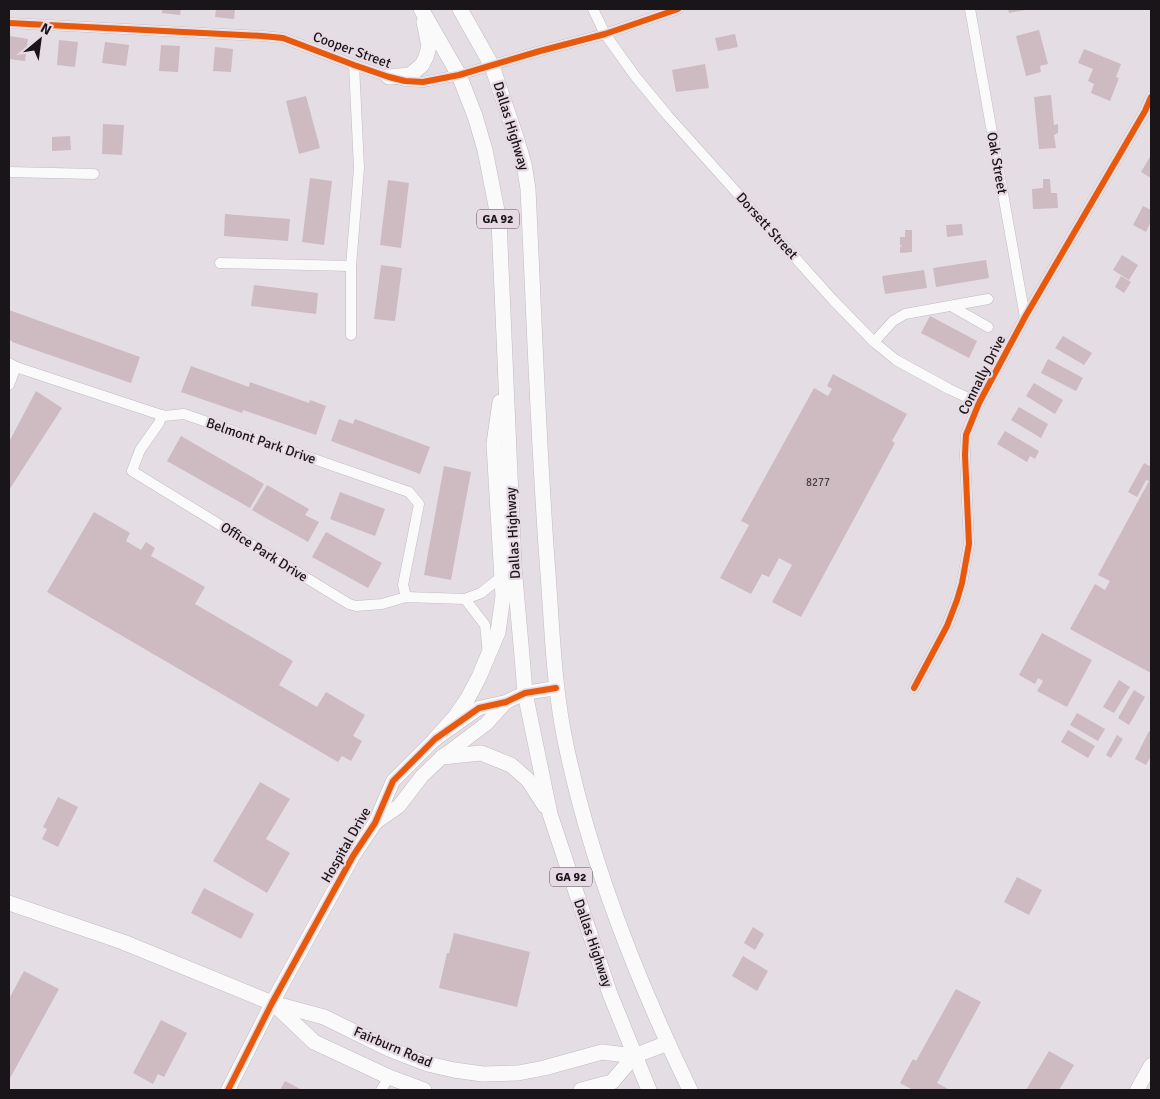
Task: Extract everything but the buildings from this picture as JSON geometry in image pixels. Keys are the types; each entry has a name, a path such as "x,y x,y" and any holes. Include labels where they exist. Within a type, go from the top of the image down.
{"main road":[{"name":"Dallas Highway","path":"421,9 459,75 475,116 485,150 499,221 514,567 525,693 550,814 607,985 634,1056"},
{"path":"390,77 410,75 422,65 426,57 429,46 421,9"},
{"name":"Dallas Highway","path":"460,9 492,66 517,140 524,164 528,189 544,512 556,688 566,745 592,846 616,918 668,1043"},
{"path":"435,739 454,718 468,698 498,632 503,596 494,444 505,369"},
{"path":"442,757 481,753 511,765 528,780 550,814"},
{"name":"Fairburn Road","path":"9,903 122,942 272,1003 324,1017 389,1049 428,1064 467,1073 518,1073 561,1064 602,1052 634,1056 668,1043"},
{"name":"Fairburn Road","path":"272,1003 314,1042 385,1084 424,1090"},
{"name":"GA 92","path":"668,1043 690,1090"},
{"name":"Fairburn Road","path":"581,1090 612,1082 634,1056"},
{"name":"GA 92","path":"634,1056 649,1090"}],"street":[{"name":"Dorsett Street","path":"593,9 605,34 635,76 668,116 833,300 874,342 896,360 979,403"},
{"name":"Cooper Street","path":"9,23 283,38 390,77 405,81 423,82 459,75 605,34 678,9"},
{"name":"Oak Street","path":"970,9 1025,317"},
{"path":"351,336 351,266 359,168 354,65"},
{"name":"Connally Drive","path":"914,688 947,626 958,600 962,583 969,544 965,455 966,435 979,403 1025,317 1145,111 1151,97"},
{"path":"9,172 94,174"},
{"path":"220,264 351,266"},
{"path":"874,342 893,321 905,314 988,299"},
{"path":"951,306 988,326"},
{"path":"9,385 12,365"},
{"name":"Belmont Park Drive","path":"12,365 162,415 184,414 409,492 419,504 403,585 406,597"},
{"name":"Office Park Drive","path":"162,415 159,423 140,450 132,471 349,604 356,606 382,604 406,597 465,599 480,593 501,577"},
{"path":"465,599 484,625 488,657"},
{"name":"Hospital Drive","path":"228,1090 272,1003 353,856 376,823 394,781 435,739 479,708 506,702 525,693 556,688"},
{"name":"Hospital Drive","path":"376,823 400,806 422,776 442,757 486,724 506,702"},
{"path":"1137,1090 1151,1065"}],"cycle path":[{"path":"9,23 283,38 389,77 405,81 423,82 459,75 605,34 678,9"},
{"path":"914,688 947,626 962,583 969,544 965,455 966,435 979,403 1025,317 1145,111 1151,97"},
{"path":"228,1090 272,1003 353,856 375,823 393,781 435,739 479,708 506,702 525,693 556,688"}]}
